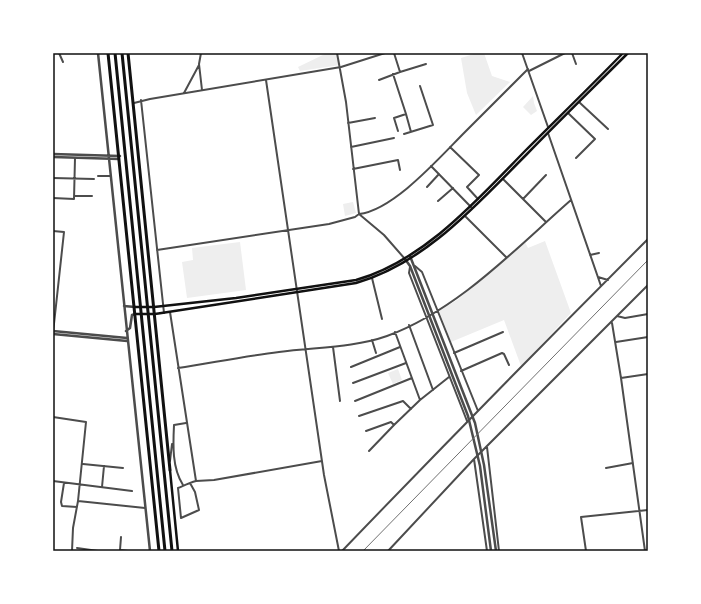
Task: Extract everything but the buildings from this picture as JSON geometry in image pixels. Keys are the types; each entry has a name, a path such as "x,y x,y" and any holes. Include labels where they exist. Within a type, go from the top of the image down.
{"main road":[{"path":"108,53 120,158 159,551"},
{"path":"115,53 165,551"},
{"path":"122,53 172,551"},
{"path":"128,53 178,551"},
{"path":"134,307 154,307 356,283 372,278 407,261 478,199 623,53"},
{"path":"135,314 164,313 296,291 370,276 404,258 411,256 464,216 503,179 548,130 568,113 628,53"}],"street":[{"path":"59,53 63,62"},
{"path":"98,53 150,551"},
{"path":"201,53 199,64 202,90"},
{"path":"337,53 341,67 353,169 360,210 359,214"},
{"path":"134,103 141,100 341,67 385,53"},
{"path":"394,53 400,72"},
{"path":"522,53 601,286"},
{"path":"157,250 329,224 356,217 359,214 372,210 389,201 409,186 528,70 565,53"},
{"path":"572,53 576,64"},
{"path":"184,93 199,64"},
{"path":"380,80 393,74 426,64"},
{"path":"393,74 411,132"},
{"path":"266,80 296,291 307,349 322,461 339,551"},
{"path":"404,134 433,125 420,86"},
{"path":"141,100 164,313"},
{"path":"579,102 608,129"},
{"path":"568,113 595,139 576,158"},
{"path":"398,131 394,118 406,114"},
{"path":"348,123 375,118"},
{"path":"351,147 394,138"},
{"path":"450,147 479,175 466,188 478,199"},
{"path":"53,154 110,158"},
{"path":"53,157 120,158"},
{"path":"53,198 74,199 75,158"},
{"path":"353,169 398,160 400,170"},
{"path":"431,166 470,206"},
{"path":"427,187 439,174"},
{"path":"523,199 546,175"},
{"path":"98,176 112,176"},
{"path":"53,178 94,179"},
{"path":"503,179 546,222"},
{"path":"438,201 453,188"},
{"path":"74,196 92,196"},
{"path":"178,368 307,349 347,346 372,340 394,332 427,317 457,299 571,200"},
{"path":"359,214 384,235 407,261 418,286 468,416 480,466 491,551"},
{"path":"464,216 506,257"},
{"path":"53,231 64,232 53,332 127,339"},
{"path":"342,551 467,421 648,239"},
{"path":"590,255 599,253"},
{"path":"411,256 475,423 484,464 496,551"},
{"path":"410,266 409,273 467,421"},
{"path":"416,266 422,272 460,371 478,411"},
{"path":"598,277 608,280"},
{"path":"372,278 382,319"},
{"path":"388,551 474,459 648,285"},
{"path":"124,306 134,307"},
{"path":"170,312 196,481"},
{"path":"126,332 130,328 132,315 135,314"},
{"path":"617,316 625,318 648,314"},
{"path":"611,322 616,342 644,550 648,550"},
{"path":"409,325 433,390"},
{"path":"394,332 420,400"},
{"path":"454,353 504,332"},
{"path":"616,342 648,337"},
{"path":"372,340 376,353"},
{"path":"333,347 340,401"},
{"path":"351,367 400,347"},
{"path":"460,371 502,353 504,354 509,365"},
{"path":"353,383 406,363"},
{"path":"621,378 648,374"},
{"path":"369,451 420,400 449,377"},
{"path":"355,401 412,378"},
{"path":"359,416 403,401 411,409"},
{"path":"53,417 86,422 83,464 72,551"},
{"path":"366,431 391,422 394,425"},
{"path":"174,425 186,423"},
{"path":"170,470 174,425"},
{"path":"174,425 173,442 177,476 184,486"},
{"path":"486,447 499,551"},
{"path":"474,459 487,551"},
{"path":"190,483 195,492 199,510 181,518 178,488 190,483 322,461"},
{"path":"606,468 633,463"},
{"path":"83,464 123,468"},
{"path":"102,487 104,466"},
{"path":"53,481 132,491"},
{"path":"64,482 61,502 62,506 77,507"},
{"path":"78,501 146,508"},
{"path":"586,551 581,517 648,510"},
{"path":"121,537 120,550 128,551"},
{"path":"77,548 98,551"}],"shaded area":[{"path":"327,53 336,53 340,65 300,71 298,67"},
{"path":"477,53 484,53 492,76 510,82 476,115 467,93 461,58"},
{"path":"533,96 537,111 531,115 523,107"},
{"path":"353,202 356,213 345,216 343,204"},
{"path":"545,241 571,313 521,366 504,320 451,342 439,311 457,300 525,242 528,248"},
{"path":"240,242 246,290 187,298 182,262 193,260 192,248"},
{"path":"398,369 402,380 393,384 388,373"}],"railway":[{"path":"363,551 648,260"}]}
